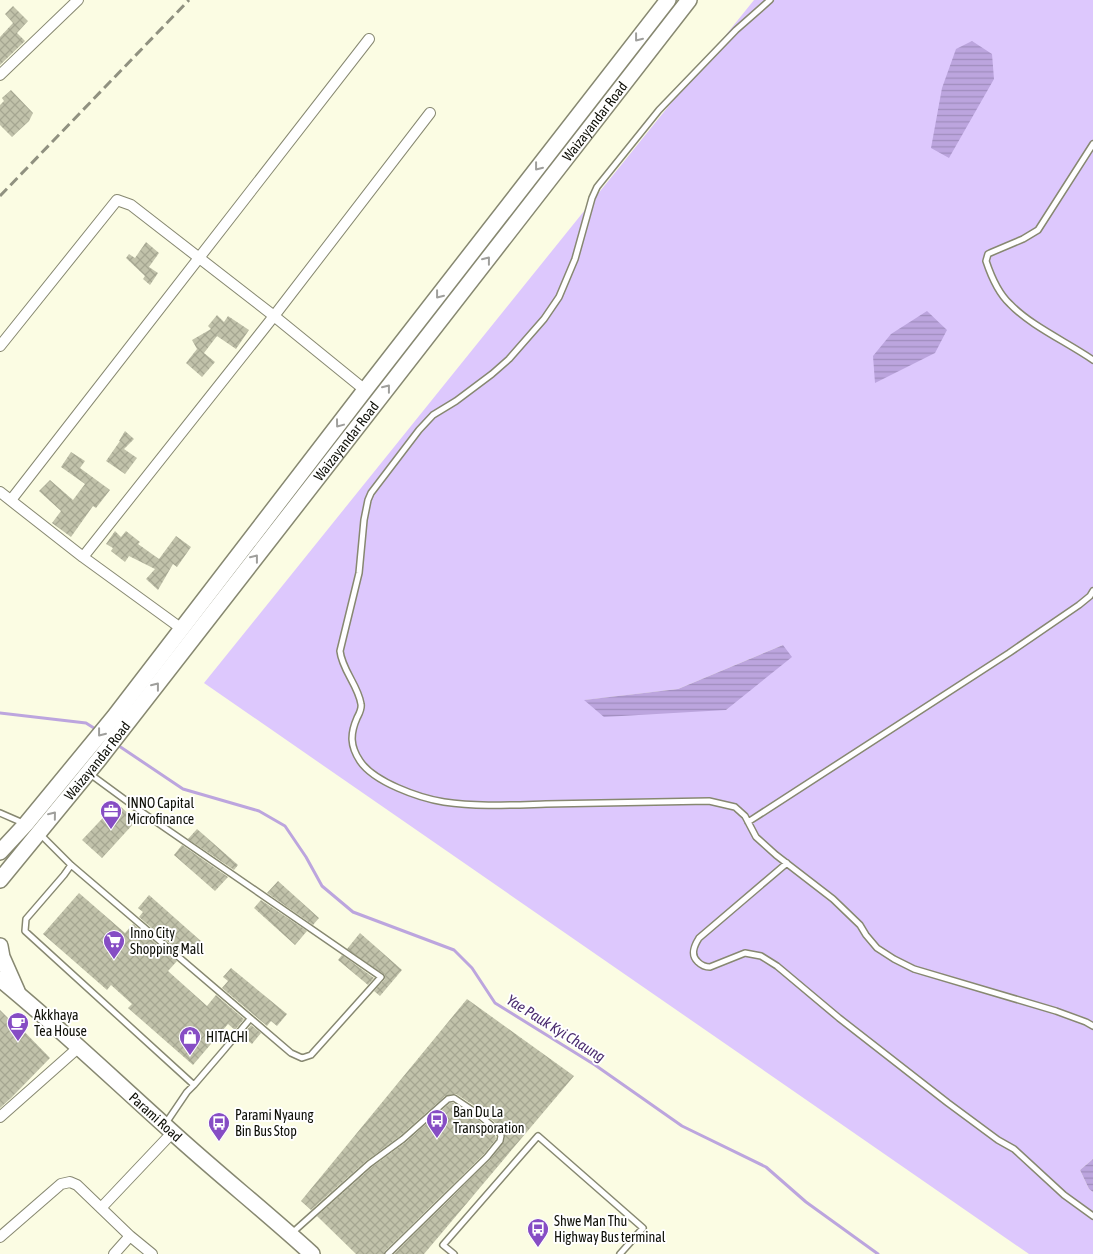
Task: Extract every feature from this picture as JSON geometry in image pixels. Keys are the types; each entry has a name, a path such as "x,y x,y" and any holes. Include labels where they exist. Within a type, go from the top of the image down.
{"main road":[{"name":"Waizayandar Road","path":"120,720 182,629 668,0"},
{"name":"Waizayandar Road","path":"0,880 32,829 94,754 689,0"},
{"name":"Waizayandar Road","path":"0,852 32,829"},
{"path":"0,946 2,957 19,994"},
{"name":"Parami Road","path":"0,979 312,1254"}],"street":[{"path":"0,75 78,0"},
{"path":"11,500 369,39"},
{"path":"83,557 274,316 430,113"},
{"path":"0,346 117,200 131,205 274,316 365,390"},
{"path":"0,492 83,557 182,629"},
{"path":"0,1117 79,1047"},
{"path":"100,1208 168,1129"},
{"path":"0,1237 61,1184 70,1182 77,1185 130,1236 152,1254"},
{"path":"114,1254 130,1236"}],"lane":[{"path":"770,0 736,30 659,110 597,187 592,198 575,259 559,297 544,319 504,364 427,421 371,493 364,520 359,573 340,651 346,671 361,704 361,709 351,734 353,745 360,762 380,778 411,794 443,802 473,805 709,801 736,807 745,816 756,837 832,899 860,925 877,948 894,959 914,969 1056,1011 1093,1026"},
{"path":"1093,144 1038,230 1023,239 990,252 986,261 995,283 1008,303 1019,313 1093,360"},
{"path":"748,822 1010,653 1079,605 1093,591"},
{"path":"0,813 32,829 70,865 291,1054 302,1058 311,1055 381,977 82,768"},
{"path":"787,863 699,938 694,946 694,958 704,967 710,967 745,953 761,956 778,966 948,1104 998,1140 1014,1148 1064,1195 1093,1216"},
{"path":"70,865 26,919 25,931 194,1085"},
{"path":"168,1129 187,1092 250,1019"},
{"path":"291,1234 368,1164 403,1139 448,1100 454,1098 478,1114 499,1132 501,1136 500,1141 487,1157 388,1254"},
{"path":"454,1254 443,1245 538,1136 643,1228 620,1254"}],"shaded area":[{"path":"754,0 1093,0 1093,1159 1080,1170 1089,1189 1093,1192 1093,1254 1029,1254 204,683","holes":["783,645 726,710 585,700 678,689"]},
{"path":"972,41 992,54 994,79 949,158 931,148 942,88 956,49"},
{"path":"927,311 947,330 935,353 875,383 873,356 891,334"},
{"path":"783,645 792,657 726,710 604,717 584,700 678,689"},
{"path":"1093,1159 1093,1192 1089,1189 1080,1170"}],"building":[{"path":"13,6 28,21 17,33 25,41 0,65 0,37 13,23 5,14"},
{"path":"11,90 33,113 29,121 12,137 0,125 0,105 4,101 2,98"},
{"path":"146,242 159,253 149,267 158,273 150,285 143,279 145,276 126,258 129,254 135,258"},
{"path":"217,315 224,322 228,316 249,330 236,349 217,336 204,353 215,362 202,377 186,363 197,349 192,340 211,329 208,326"},
{"path":"125,431 134,439 124,449 137,458 125,474 106,461"},
{"path":"71,452 85,461 80,468 110,490 96,508 93,506 71,537 52,523 61,511 39,491 50,480 73,500 85,484 61,467"},
{"path":"115,531 121,537 126,531 140,542 138,544 159,559 176,536 191,547 177,567 173,564 158,590 146,579 155,569 129,556 125,562 111,551 113,548 106,544"},
{"path":"117,803 136,821 102,858 82,840"},
{"path":"197,829 238,865 234,870 188,839"},
{"path":"182,845 228,877 215,891 174,855"},
{"path":"278,881 319,918 313,925 267,893"},
{"name":"Inno City Shopping Mall","path":"79,893 125,933 133,924 177,961 168,971 207,1006 216,995 244,1019 235,1030 228,1024 193,1065 128,1008 132,1004 111,985 107,990 43,934"},
{"path":"149,895 202,942 193,952 188,948 182,954 139,917 143,912 138,908"},
{"path":"261,900 307,931 295,945 254,908"},
{"path":"360,933 402,970 380,996 374,991 385,979 385,975 347,949"},
{"path":"342,955 374,978 368,985 338,960"},
{"path":"231,968 287,1014 277,1026 271,1021 267,1026 222,988 228,981 223,977"},
{"path":"467,999 574,1076 424,1254 394,1254 490,1160 504,1142 505,1135 502,1129 481,1110 456,1094 445,1096 400,1136 366,1161 311,1210 301,1201"},
{"path":"0,1010 13,1023 14,1021 50,1058 0,1108"},
{"path":"251,1025 261,1033 252,1044 242,1036"},
{"path":"450,1103 475,1117 495,1135 496,1139 484,1154 384,1254 356,1254 317,1216 372,1167 406,1142"}],"waterway":[{"name":"Yae Pauk Kyi Chaung","path":"0,713 86,723 97,730"},
{"name":"Yae Pauk Kyi Chaung","path":"116,744 183,789 259,811 285,826 306,857 322,886 353,912 454,950 472,968 495,1003 595,1065 682,1126 766,1167 806,1202 878,1254"}],"railway":[{"path":"0,196 189,0"}],"place":[{"name":"INNO Capital Microfinance","path":"111,830"},
{"name":"Inno City Shopping Mall","path":"114,960"},
{"name":"Akkhaya Tea House","path":"18,1042"},
{"name":"HITACHI","path":"190,1056"},
{"name":"Ban Du La Transporation","path":"437,1139"},
{"name":"Parami Nyaung Bin Bus Stop","path":"219,1142"},
{"name":"Shwe Man Thu Highway Bus terminal","path":"538,1248"}]}
